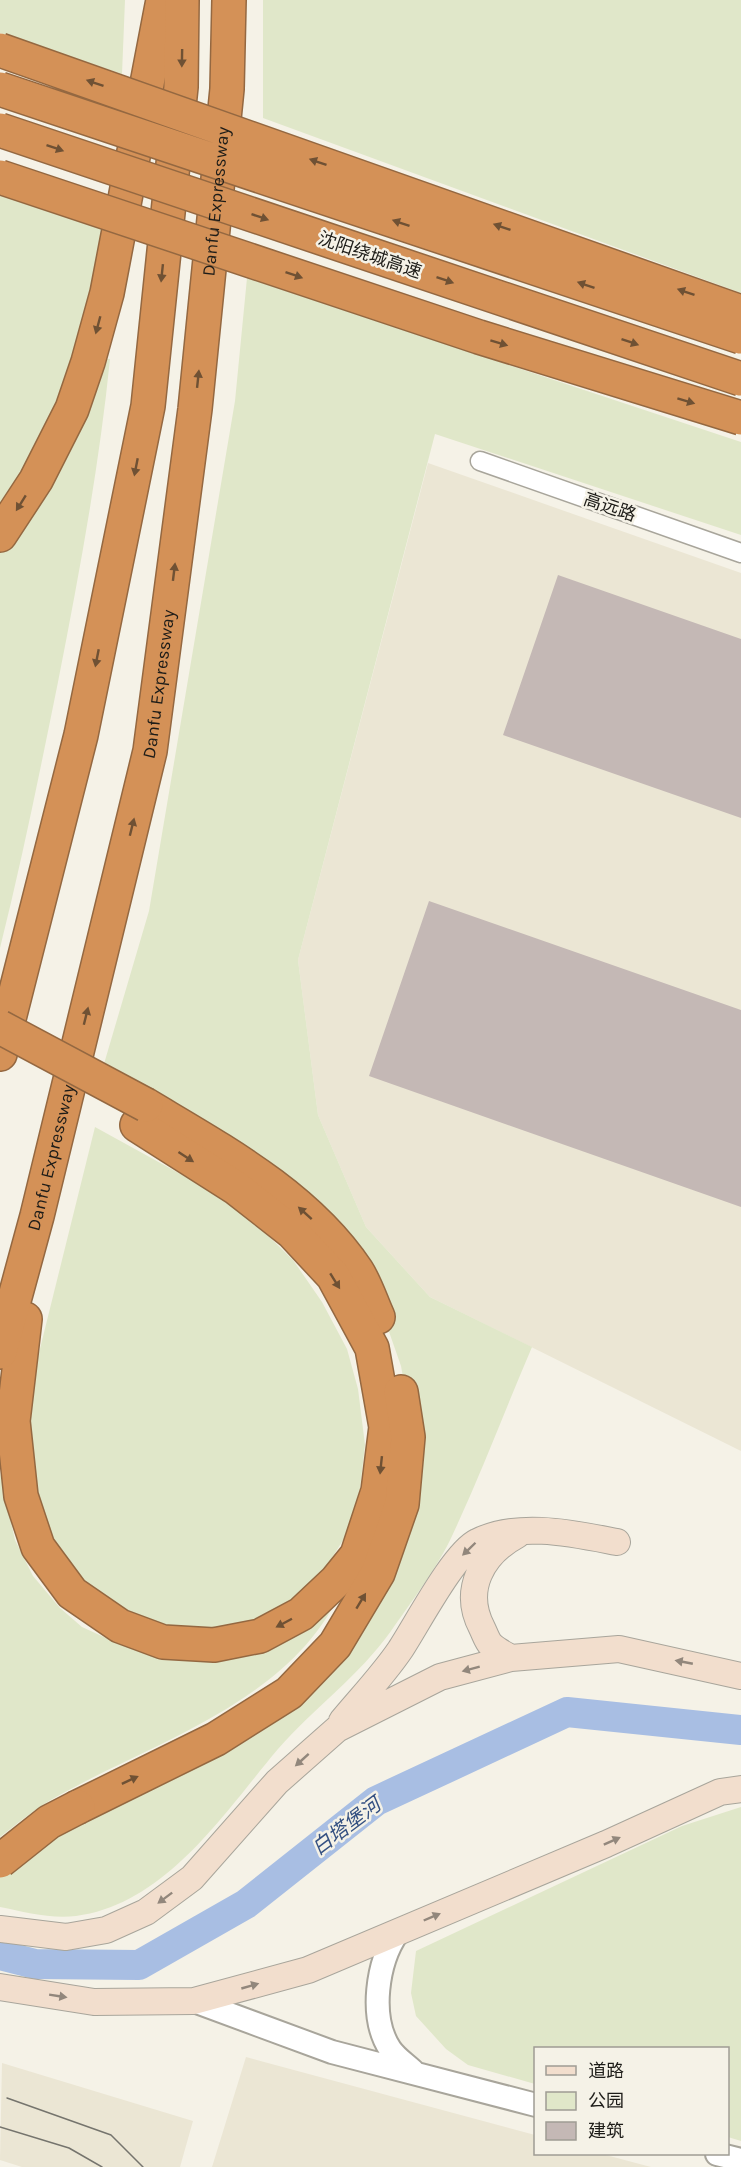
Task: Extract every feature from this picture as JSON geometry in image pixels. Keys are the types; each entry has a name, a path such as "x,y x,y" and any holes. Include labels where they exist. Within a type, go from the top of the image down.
{"highway":[{"path":"0,535 36,480 62,429 88,362 107,293 163,0"},
{"path":"0,1861 49,1822 216,1740 290,1693 335,1644 378,1573 402,1504 408,1437 395,1355 357,1272 309,1214 247,1165 0,1052 81,735 148,406 181,87 182,0"},
{"name":"Danfu Expressway","path":"0,1352 37,1216 150,751 195,409 227,89 229,0"},
{"path":"0,50 741,312"},
{"path":"0,89 741,337"},
{"name":"沈阳绕城高速","path":"0,130 741,379"},
{"path":"0,177 479,337 741,418"},
{"path":"0,1027 142,1115 292,1232 333,1276 372,1348 386,1427 378,1491 357,1555 336,1581 301,1614 260,1636 214,1645 163,1642 120,1626 72,1593 38,1547 21,1496 13,1421 37,1216"}],"main road":[{"path":"511,1658 490,1644 475,1615 474,1584 484,1562 500,1544 523,1532"},
{"path":"0,1929 66,1937 106,1930 146,1912 192,1878 277,1782 337,1729 399,1652 460,1558 475,1543 495,1535 523,1532 574,1534 617,1542"},
{"path":"337,1729 440,1677 511,1658 619,1649 741,1676"},
{"path":"0,1987 94,2002 194,2001 308,1970 606,1844 720,1792 741,1789"}],"street":[{"name":"高远路","path":"480,461 741,553"},
{"path":"398,1932 388,1947 380,1978 379,2002 382,2025 390,2050 416,2073"},
{"path":"194,2001 332,2052 534,2104"},
{"path":"721,2155 741,2160"}],"shaded area":[{"path":"428,463 741,573 741,1451 430,1297 366,1227 318,1115 298,960"},
{"path":"246,2057 534,2135 534,2155 606,2155 651,2167 212,2167"},
{"path":"2,2063 193,2121 180,2167 22,2167 0,2160"}],"green space":[{"path":"0,0 125,0 122,74 0,33"},
{"path":"263,0 741,0 741,293 263,118"},
{"path":"0,191 106,228 71,377 0,515"},
{"path":"247,278 741,442 741,535 435,434 298,960 318,1115 366,1227 430,1297 532,1347 473,1489 440,1559 391,1631 365,1663 292,1734 214,1827 165,1875 138,1894 108,1908 76,1916 47,1916 0,1907 0,1871 331,1662 409,1411 401,1366 387,1326 101,1074 149,911 235,401"},
{"path":"105,359 110,359 81,562 38,782 0,948 0,551"},
{"path":"95,1127 204,1187 254,1222 293,1260 322,1302 347,1349 358,1389 365,1445 359,1497 345,1537 325,1569 299,1596 264,1617 229,1629 159,1631 96,1601 40,1529 30,1498 29,1393"},
{"path":"0,1473 15,1540 33,1576 60,1608 82,1627 117,1643 150,1652 188,1657 343,1586 321,1625 292,1659 258,1688 178,1736 56,1797 0,1837"},
{"path":"741,1807 741,2141 729,2137 729,2047 534,2047 534,2084 468,2065 446,2049 416,2016 411,1993 416,1951 682,1826"}],"building":[{"path":"558,575 741,639 741,818 503,735"},
{"path":"429,901 741,1010 741,1207 369,1076"}],"waterway":[{"name":"白塔堡河","path":"0,1955 35,1964 139,1965 246,1904 376,1801 567,1712 741,1730"}],"tram line":[{"path":"7,2098 111,2135 143,2167"},
{"path":"0,2127 69,2148 102,2167"}]}
